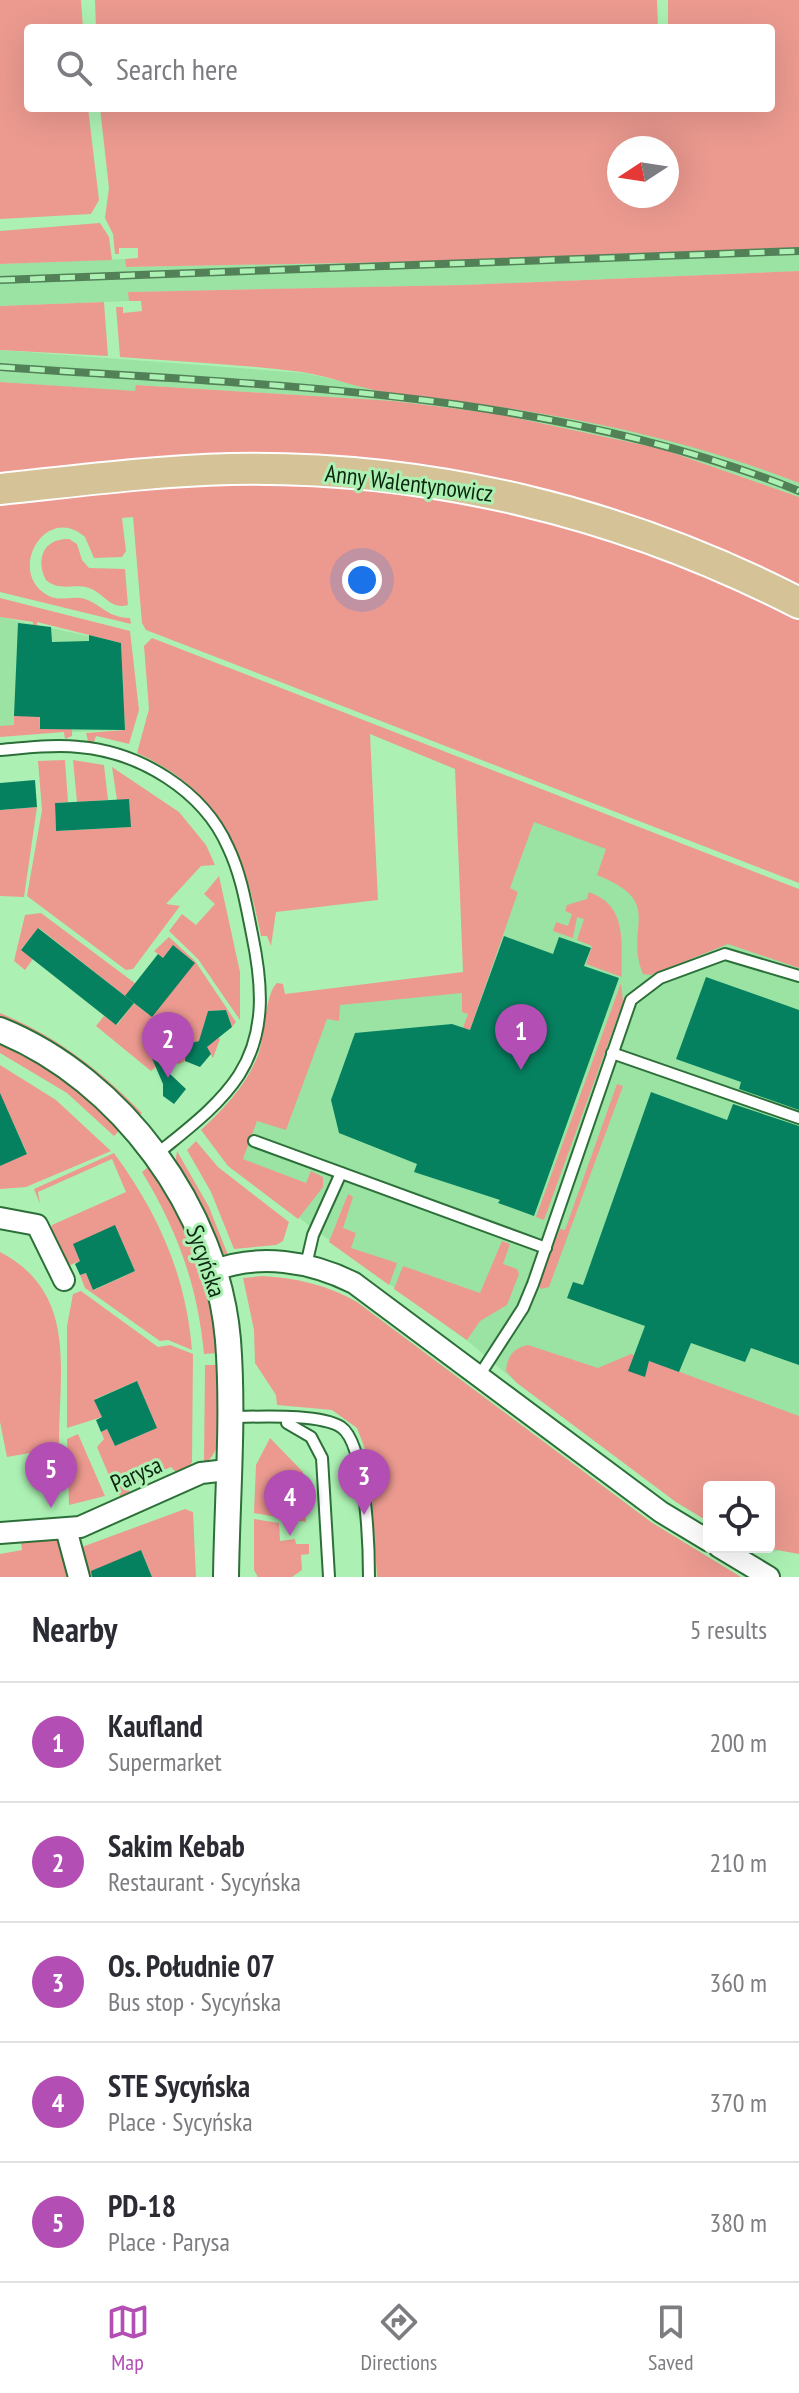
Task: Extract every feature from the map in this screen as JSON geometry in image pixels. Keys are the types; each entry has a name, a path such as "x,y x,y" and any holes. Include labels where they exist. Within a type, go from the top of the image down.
{"main road":[{"name":"Anny Walentynowicz","path":"0,489 214,469 326,471 418,480 519,498 612,524 717,564 799,603"}],"street":[{"name":"Sycyńska","path":"0,1030 50,1056 87,1083 132,1127 155,1155 186,1206 212,1271 228,1339 226,1577"},
{"path":"0,1218 37,1225 64,1280"},
{"path":"212,1271 250,1262 306,1265 354,1283 661,1512 703,1537"},
{"name":"Parysa","path":"0,1533 80,1527 201,1473 227,1470"},
{"path":"66,1529 79,1577"},
{"path":"729,1553 769,1577"}],"lane":[{"path":"0,750 80,747 147,766 172,780 210,818 235,862 258,961 259,1025 248,1057 228,1090 206,1114 155,1155"},
{"path":"479,1376 523,1308 631,1000 660,978 725,954 799,976"},
{"path":"612,1053 799,1118"},
{"path":"254,1141 546,1248"},
{"path":"306,1265 313,1235 341,1173"},
{"path":"228,1417 270,1417 330,1423 339,1426 352,1440 359,1466 369,1577"},
{"path":"270,1417 306,1432 319,1450 329,1577"}],"shaded area":[{"path":"0,0 81,0 83,24 24,24 24,112 88,112 99,200 91,214 0,219"},
{"path":"95,0 657,0 658,24 96,24"},
{"path":"668,0 799,0 799,248 507,260 126,267 125,259 138,258 138,248 119,248 119,254 115,254 113,234 105,218 109,188 100,112 775,112 775,24 668,24"},
{"path":"100,223 109,237 112,260 0,264 0,231"},
{"path":"799,248 799,271 463,285 129,292 129,301 0,306 0,264 125,259 126,267 507,260"},
{"path":"799,271 799,483 698,449 598,424 496,406 380,391 302,372 120,357 116,307 123,307 123,313 142,311 141,301 129,301 128,292 463,285"},
{"path":"104,302 108,356 0,350 0,306"},
{"path":"0,350 304,373 388,392 450,397 580,418 661,436 753,465 799,483 799,497 662,449 498,414 394,401 137,385 136,392 0,382"},
{"path":"0,382 135,391 136,385 394,401 498,414 662,449 799,497 799,591 523,490 0,478"},
{"path":"283,480 474,500 651,551 799,617 799,883 146,630 142,623 133,517 122,518 126,551 122,557 94,558 85,537 70,529 56,528 44,534 36,545 30,573 36,586 49,596 85,599 110,613 130,618 131,624 0,592 0,501 97,489"},
{"path":"69,539 77,544 82,560 89,568 125,569 128,605 116,605 89,588 56,586 46,580 41,565 44,551 53,542"},
{"path":"0,598 130,631 139,710 129,744 96,736 94,742 88,741 86,733 125,730 121,643 37,622 40,729 72,728 72,736 65,739 64,732 0,737 0,726 14,725 14,716 29,716 33,622 0,617"},
{"path":"0,617 121,643 125,730 72,732 72,728 0,737"},
{"path":"152,638 799,889 799,968 728,944 651,975 643,974 638,957 637,906 618,885 597,875 606,849 534,822 510,888 518,892 470,1030 463,1028 468,1014 462,1012 462,993 340,1005 339,1021 327,1019 286,1130 257,1121 243,1159 306,1183 311,1171 323,1177 323,1187 298,1219 228,1166 201,1130 234,1096 253,1066 270,996 277,983 283,984 285,994 463,972 455,769 370,734 378,900 276,912 271,946 267,936 261,936 236,851 209,805 166,768 137,753 149,709 144,646"},
{"path":"65,760 68,802 55,803 56,831 130,827 129,800 117,800 112,767 179,812 206,845 215,865 201,866 166,904 180,906 133,969 126,970 27,896 42,810 38,761"},
{"path":"73,760 104,765 108,800 77,802"},
{"path":"467,765 635,832 723,934 799,952 799,1542 775,1552 775,1481 703,1481 703,1518 676,1502 517,1383 470,1343 228,1166 303,1002 476,983"},
{"path":"37,807 24,897 0,896 0,810"},
{"path":"219,876 240,972 240,1020 198,959 169,931 182,914 196,925 215,904 204,894"},
{"path":"589,892 602,898 616,916 620,927 622,977 586,964 592,946 577,940 584,919 577,917 573,938 553,931 556,922 568,926 572,914 565,911 567,905 587,899"},
{"path":"41,913 140,987 130,1000 39,928 21,949 33,959 25,970 14,961 25,915"},
{"path":"169,937 195,961 236,1022 232,1027 226,1010 208,1011 203,1028 220,1039 213,1058 202,1040 187,1044 185,1061 179,1064 166,1058 151,1071 96,1026 104,1016 117,1025 134,1003 152,1017 173,945 163,958 154,951"},
{"path":"621,983 623,1002 544,1220 536,1217"},
{"path":"0,1013 58,1043 110,1082 142,1113 136,1118 0,1020"},
{"path":"0,1040 78,1088 121,1129 114,1136 67,1093 0,1053"},
{"path":"0,1065 56,1100 111,1151 26,1187 0,1189 0,1166 27,1153 6,1107 0,1110"},
{"path":"617,1084 623,1086 549,1287 541,1289 538,1284 560,1229 565,1230"},
{"path":"196,1141 218,1167 289,1222 283,1241 276,1245 234,1249 211,1192 187,1150"},
{"path":"177,1151 209,1207 228,1255 220,1253 175,1165"},
{"path":"114,1153 144,1199 167,1246 183,1296 192,1350 168,1340 160,1341 85,1288 80,1275 86,1273 94,1290 135,1271 115,1226 80,1261 70,1265 51,1232 52,1225 126,1192 112,1159 38,1192 40,1204 34,1189"},
{"path":"151,1165 176,1210 195,1255 209,1303 218,1353 204,1354 197,1305 184,1259 166,1215 142,1172"},
{"path":"348,1194 353,1197 343,1228 356,1233 351,1248 397,1263 389,1285 329,1242"},
{"path":"502,1241 510,1244 503,1264 517,1269 519,1274 507,1305 480,1321 467,1340 394,1289 403,1266 480,1293"},
{"path":"0,1252 25,1269 43,1290 54,1313 61,1364 59,1448 7,1457 0,1422"},
{"path":"262,1276 311,1283 357,1302 651,1522 741,1577 377,1577 370,1462 357,1428 332,1410 277,1405 276,1395 255,1363 254,1330 243,1278"},
{"path":"81,1291 158,1347 170,1345 193,1354 192,1462 187,1471 177,1473 171,1467 127,1486 132,1497 123,1498 116,1492 97,1447 104,1439 101,1432 107,1429 115,1446 156,1428 137,1381 95,1399 102,1417 67,1428 67,1326 73,1294"},
{"path":"523,1346 598,1368 631,1354 799,1416 799,1554 775,1550 775,1481 703,1481 703,1518 676,1502 517,1383 506,1371 512,1354"},
{"path":"205,1365 219,1365 221,1419 217,1446 204,1464"},
{"path":"78,1434 105,1496 69,1505 67,1439"},
{"path":"270,1438 303,1472 306,1522 254,1513 256,1465"},
{"path":"185,1509 193,1512 196,1577 152,1577 141,1550 102,1577 90,1577 82,1547"},
{"path":"254,1519 279,1523 280,1541 295,1539 296,1544 309,1544 309,1554 301,1555 302,1570 292,1577 258,1577 254,1570"},
{"path":"58,1540 67,1577 0,1577 0,1554 22,1550 21,1542"}],"building":[{"path":"18,623 51,627 52,642 89,641 89,635 121,643 125,730 40,729 40,717 14,716"},
{"path":"35,780 37,807 0,810 0,783"},
{"path":"129,799 131,827 56,831 55,803"},
{"path":"38,928 134,1003 116,1025 21,950"},
{"path":"504,936 553,954 559,937 591,948 584,966 619,978 534,1216 498,1203 500,1200 414,1172 417,1164 339,1133 331,1100 355,1033 452,1024 470,1030"},
{"path":"173,945 195,963 152,1017 125,996 158,954 163,958"},
{"path":"706,977 799,1010 799,1110 739,1089 741,1082 676,1059"},
{"path":"226,1010 232,1027 207,1047 211,1054 200,1067 185,1061 186,1044 199,1041 208,1011"},
{"path":"151,1056 186,1089 174,1104 163,1096 163,1084"},
{"path":"651,1092 727,1120 733,1104 799,1126 799,1365 751,1348 745,1362 691,1343 679,1372 649,1361 645,1377 628,1371 645,1326 567,1298 573,1282 583,1285"},
{"path":"0,1093 27,1154 0,1166"},
{"path":"115,1225 135,1271 93,1290 86,1273 80,1275 75,1264 80,1261 73,1244"},
{"path":"137,1381 157,1428 115,1446 107,1429 101,1432 96,1420 102,1417 94,1400"},
{"path":"141,1550 152,1577 92,1577 91,1571"}],"railway":[{"path":"0,280 799,251"},
{"path":"0,367 304,388 506,412 605,431 703,457 799,491"}],"place":[{"name":"Kaufland","path":"521,1070"},
{"name":"Sakim Kebab","path":"168,1078"},
{"name":"PD-18","path":"51,1508"},
{"name":"Os. Południe 07","path":"364,1515"},
{"name":"STE Sycyńska","path":"290,1536"}]}
